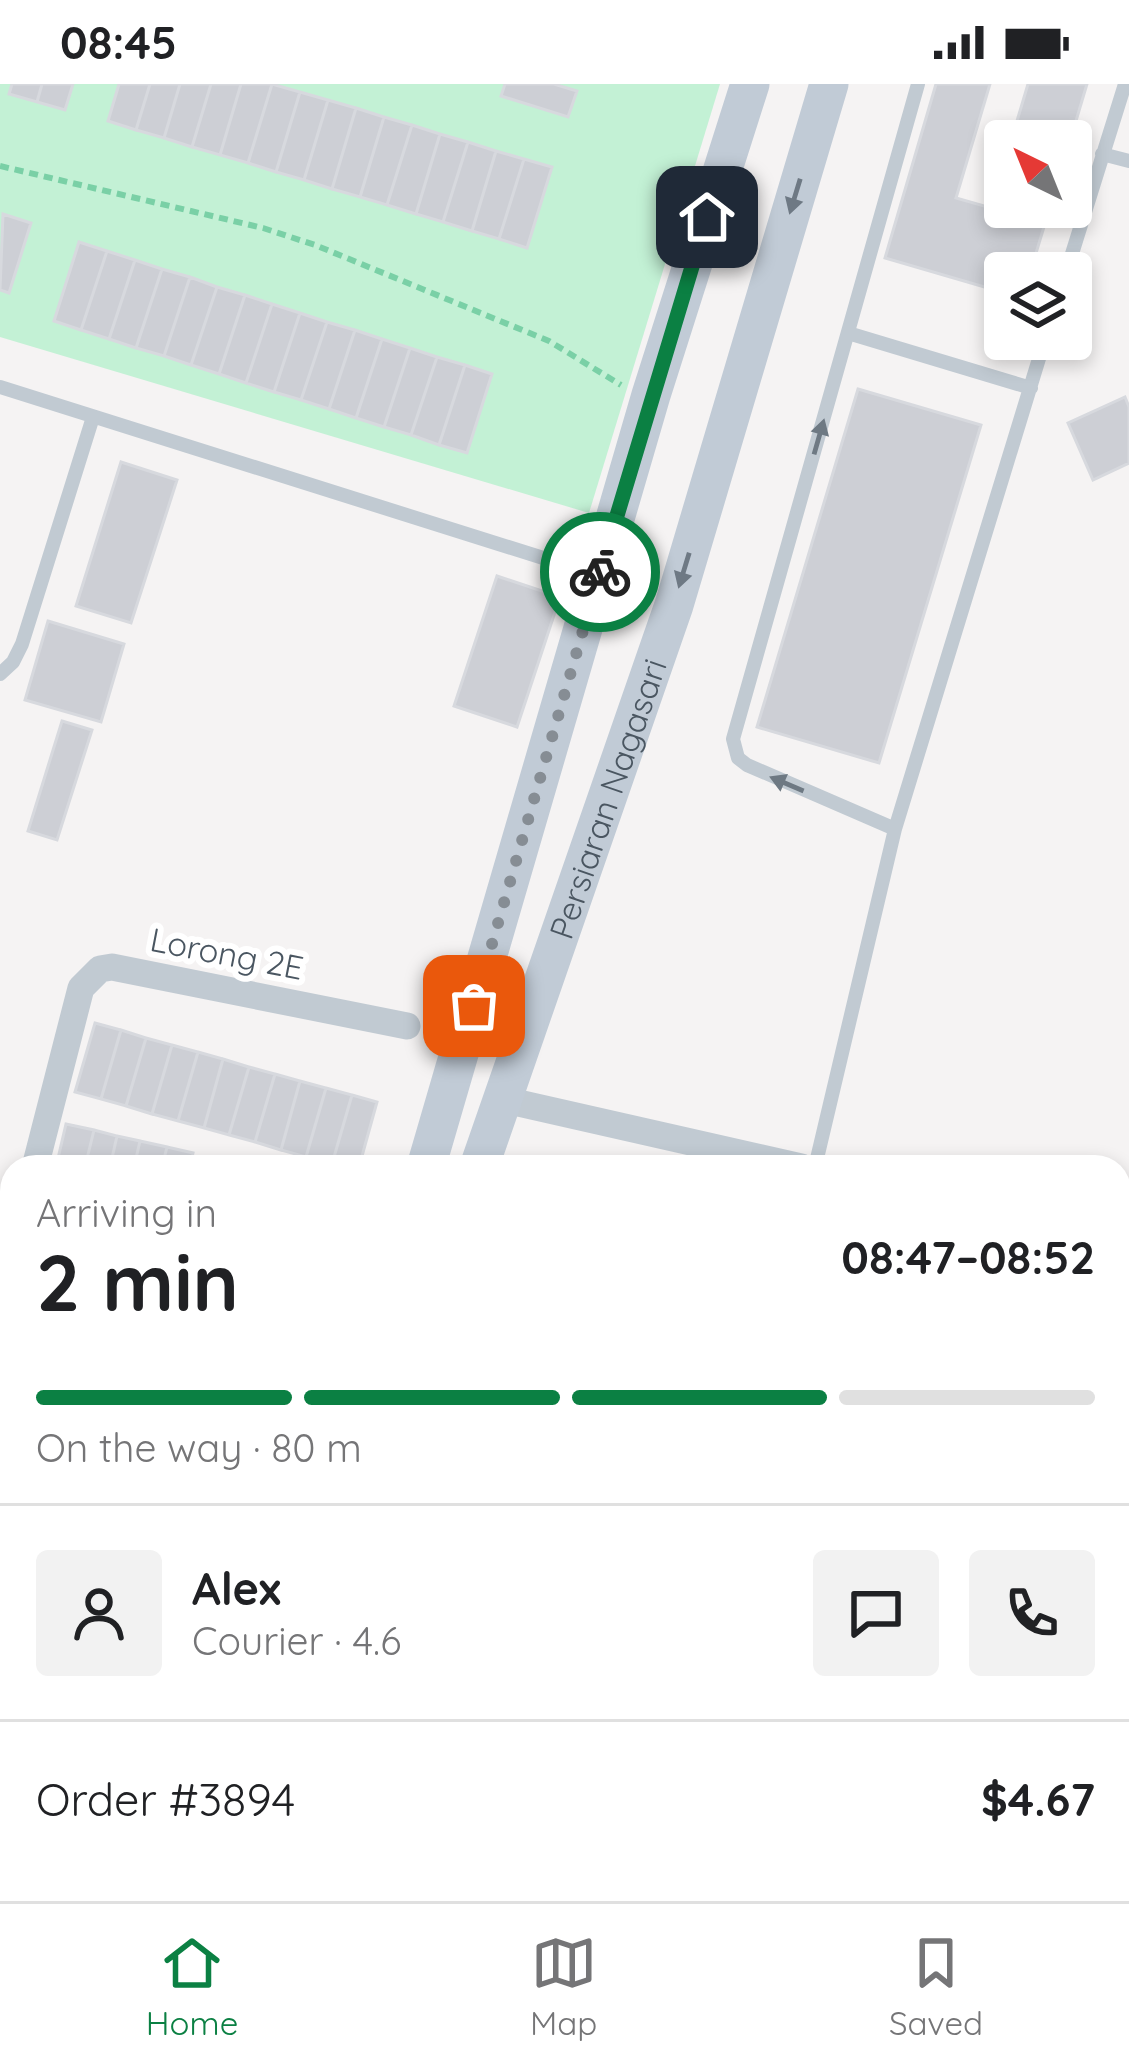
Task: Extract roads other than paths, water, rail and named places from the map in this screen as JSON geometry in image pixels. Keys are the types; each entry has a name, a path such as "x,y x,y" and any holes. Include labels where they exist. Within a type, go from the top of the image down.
{"street":[{"name":"Persiaran Nagasari","path":"429,1155 651,395 750,84"},
{"name":"Persiaran Nagasari","path":"483,1155 674,605 829,84"},
{"name":"Lorong 2E","path":"37,1155 81,988 100,969 112,967 407,1026"},
{"path":"501,1099 742,1155"}],"lane":[{"path":"895,830 747,765 738,758 733,739 918,84"},
{"path":"1072,252 1125,84"},
{"path":"1102,154 1129,161"},
{"path":"848,333 1030,388"},
{"path":"818,1155 895,830 1039,360"},
{"path":"0,387 598,576"},
{"path":"0,674 22,644 93,417"}]}
